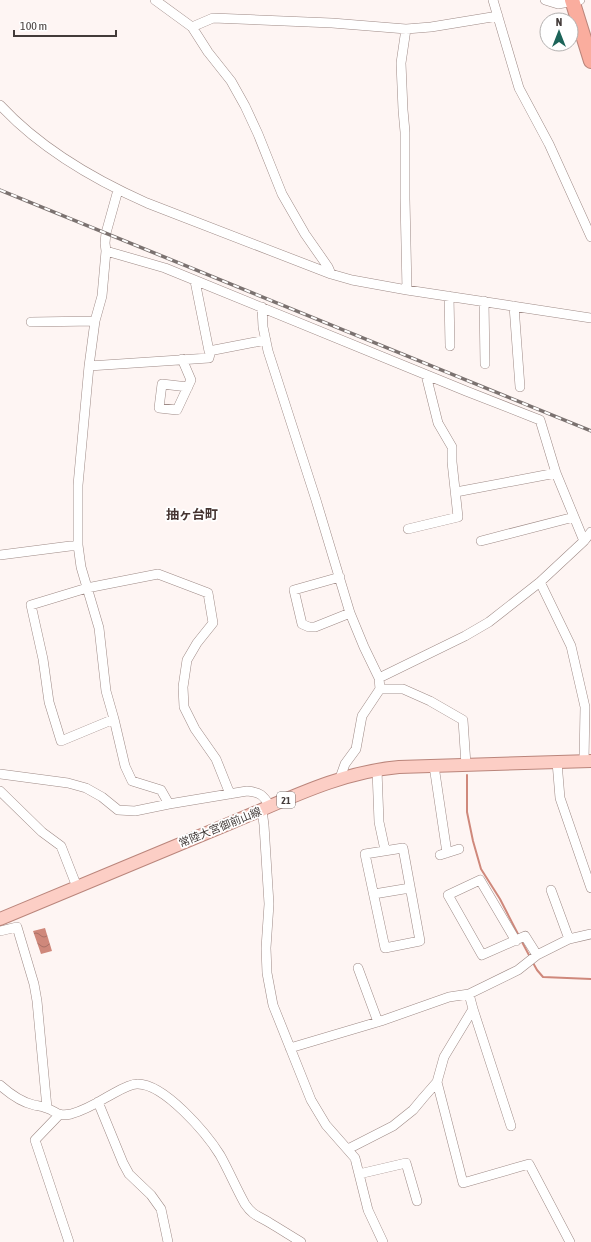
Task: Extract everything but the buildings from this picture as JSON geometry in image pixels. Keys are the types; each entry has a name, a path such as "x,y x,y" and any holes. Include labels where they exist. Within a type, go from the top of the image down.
{"highway":[{"path":"577,1 591,31"},
{"path":"577,1 591,61"}],"main road":[{"name":"常陸大宮御前山線","path":"0,919 340,778 377,770 405,767 588,761"}],"street":[{"path":"155,0 192,27 208,52 231,81 258,134 282,194 305,234 328,267 331,274"},
{"path":"493,0 519,88 549,144 591,237"},
{"path":"545,0 558,4 577,1"},
{"path":"192,27 214,18 332,23 406,29 431,27 498,16"},
{"path":"406,29 401,63 405,132 404,199 408,290"},
{"path":"0,105 47,146 83,170 118,190 154,206 331,274 367,283 408,290 591,318"},
{"path":"118,190 106,233 102,296 95,321 89,366 78,485 78,546 81,567 98,628 106,691 125,766 132,781 161,790 169,804"},
{"path":"106,251 165,268 540,420 556,473 584,540"},
{"path":"195,280 208,351 266,340"},
{"path":"449,296 450,346"},
{"path":"484,301 485,364"},
{"path":"514,306 520,388"},
{"path":"262,307 263,327 268,351 340,577 350,613 379,678 380,689 362,716 356,749 345,764 340,778"},
{"path":"31,322 95,321"},
{"path":"89,366 208,358 211,350"},
{"path":"182,359 191,380 188,387"},
{"path":"408,529 458,517 452,462 452,447 438,423 426,375"},
{"path":"456,492 556,473"},
{"path":"481,541 574,518"},
{"path":"379,678 489,622 540,582 591,532"},
{"path":"0,555 78,546"},
{"path":"114,719 61,741 49,702 43,659 31,605 87,588 158,574 208,593 213,624 197,643 187,660 183,687 184,707 195,729 216,759 230,794"},
{"path":"340,577 294,590 302,624 308,628 315,627 350,613"},
{"path":"540,582 571,646 585,708 588,761"},
{"path":"380,689 403,689 430,701 463,720 466,765"},
{"path":"558,762 560,798 591,888"},
{"path":"434,766 444,854 459,849"},
{"path":"377,770 379,822 385,850"},
{"path":"0,774 68,783 86,788 102,797 118,810 135,811 169,804 247,792 255,792 265,798 266,808 264,825 269,898 266,948 267,973 273,1006 311,1100 326,1125 355,1158 368,1210 383,1242"},
{"path":"0,791 42,832 61,846 77,887"},
{"path":"403,848 410,888 420,941 385,948 365,854 403,848"},
{"path":"516,941 480,880 448,896 482,955 516,941 525,936 537,955"},
{"path":"374,894 410,888"},
{"path":"551,890 569,939"},
{"path":"0,932 17,927 34,984 37,1001 47,1108"},
{"path":"290,1048 378,1022 449,997 469,994 518,970 537,955 569,939 591,934"},
{"path":"358,968 378,1022"},
{"path":"469,994 511,1126"},
{"path":"348,1149 393,1126 413,1110 437,1082 444,1058 473,1009"},
{"path":"437,1082 463,1183 529,1164 570,1242"},
{"path":"0,1086 15,1097 33,1105 47,1108 59,1115 72,1114 124,1088 136,1084 150,1086 182,1109 210,1141 220,1155 250,1211 256,1217 268,1222 301,1242"},
{"path":"98,1102 126,1169 151,1195 161,1209 168,1242"},
{"path":"59,1115 35,1140 69,1242"},
{"path":"359,1174 406,1163 417,1200"}],"water":[{"path":"45,928 52,951 41,954 33,931"}],"waterway":[{"path":"467,775 467,812 481,869 500,899 519,936"},
{"path":"521,940 530,957"},
{"path":"532,961 543,977 591,979"}],"railway":[{"path":"0,190 591,431"}],"district":[{"name":"抽ヶ台町","path":"192,514"}]}
